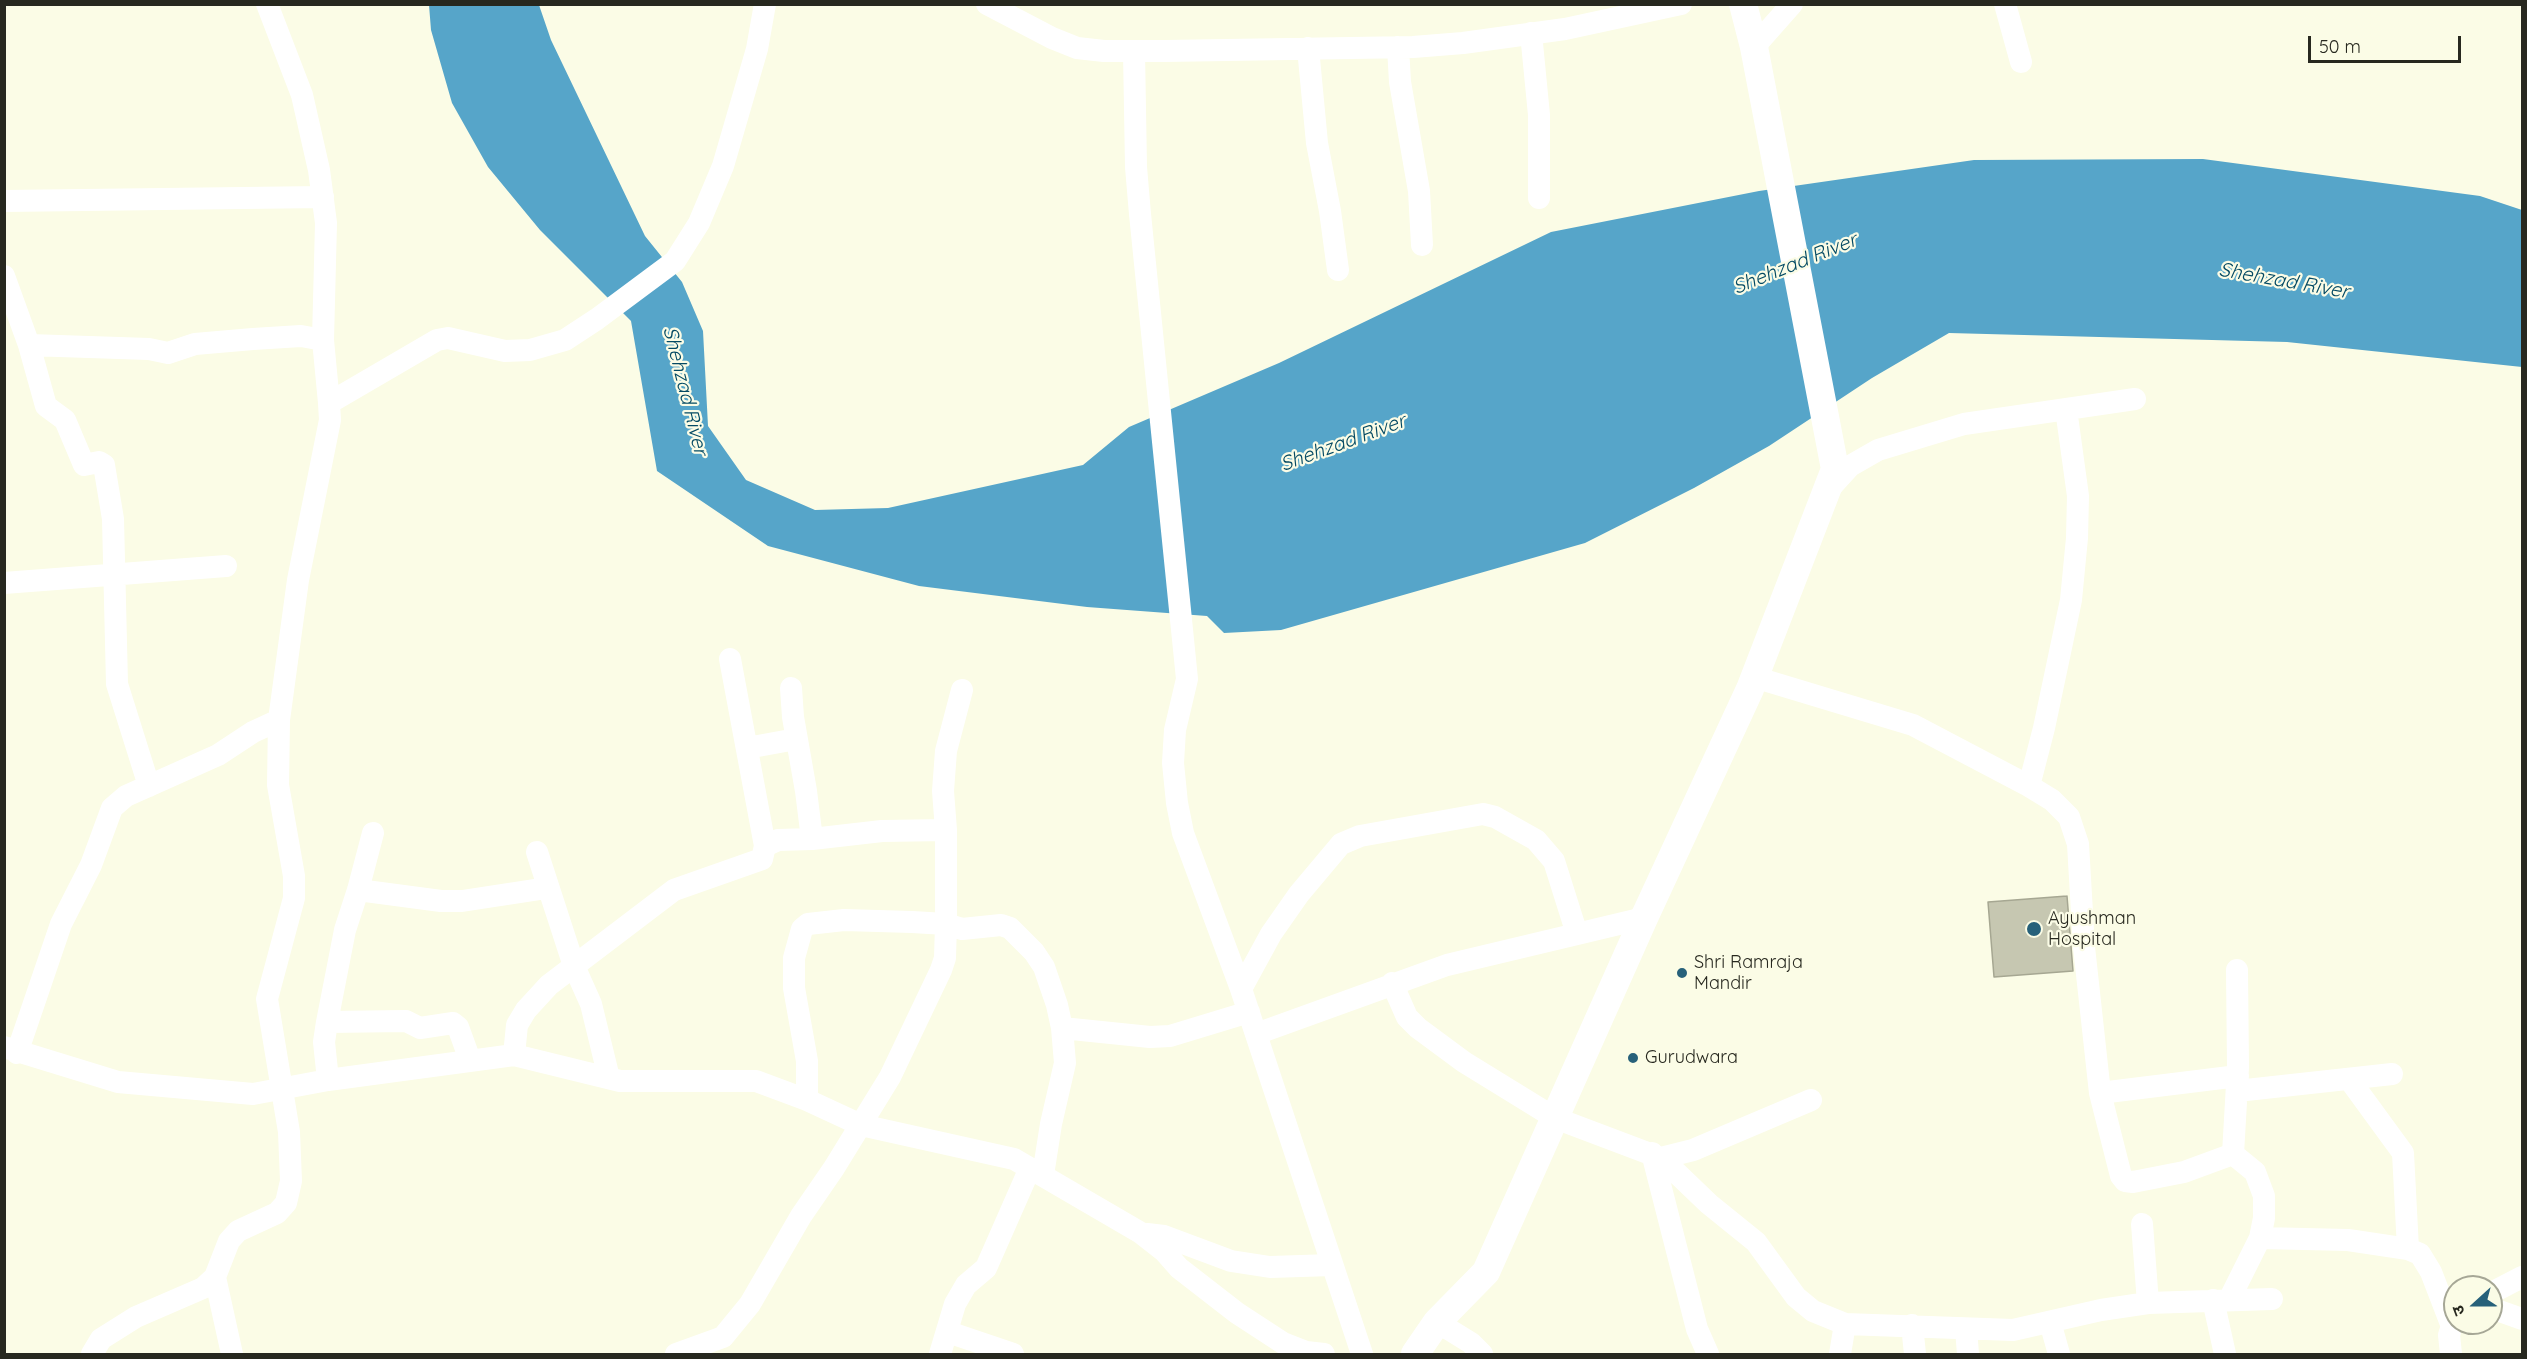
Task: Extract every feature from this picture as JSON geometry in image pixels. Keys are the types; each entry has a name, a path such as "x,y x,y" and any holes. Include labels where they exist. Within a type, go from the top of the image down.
{"main road":[{"path":"1415,1354 1437,1322 1486,1272 1754,677 1830,480 1778,173 1754,47 1743,4"}],"street":[{"path":"92,1354 101,1340 136,1317 203,1288 215,1277 229,1241 238,1231 277,1213 286,1203 291,1181 289,1132 267,999 294,898 294,876 278,785 279,720 298,580 330,420 324,340 326,223 319,170 302,95 267,4"},
{"path":"329,403 437,340 448,338 505,351 530,350 565,340 675,261 699,223 723,166 757,49 765,4"},
{"path":"987,4 1052,38 1077,48 1104,51 1398,47 1463,43 1565,28 1681,4"},
{"path":"1754,47 1792,4"},
{"path":"2005,4 2021,62"},
{"path":"1531,33 1539,115 1539,198"},
{"path":"1398,47 1400,82 1419,191 1422,245"},
{"path":"1308,48 1317,143 1338,270"},
{"path":"1134,51 1136,167 1187,679 1175,730 1173,763 1177,803 1183,833 1249,1012 1362,1354"},
{"path":"4,201 323,197"},
{"path":"4,276 46,406 65,420 84,465 99,462 104,465 113,519 119,695 149,786"},
{"path":"28,345 149,349 168,354 195,344 302,336 324,340"},
{"path":"1830,480 1878,450 1964,424 2134,399"},
{"path":"2029,786 2044,728 2072,590 2078,496 2066,409"},
{"path":"4,583 226,566"},
{"path":"514,1056 517,1025 526,1010 549,985 674,890 762,859 765,846 730,659"},
{"path":"1754,677 1913,725 2052,800 2069,818 2078,844 2084,947 2100,1093 2121,1176 2125,1181 2133,1182 2184,1172 2233,1154"},
{"path":"791,688 796,739 812,839"},
{"path":"676,1354 723,1337 750,1304 801,1216 834,1168 890,1077 941,970 945,958 946,924 946,830 943,791 946,751 962,690"},
{"path":"279,720 253,732 218,755 126,796 112,808 91,865 61,924 10,1050 118,1082 253,1094 280,1087 327,1080 514,1056 620,1081 756,1082 807,1100 861,1125 1014,1159 1141,1233 1164,1251 1179,1268 1237,1312 1283,1343 1310,1354"},
{"path":"747,748 796,739"},
{"path":"1241,989 1270,934 1299,894 1341,844 1360,836 1483,814 1495,817 1536,840 1554,861 1577,934"},
{"path":"765,846 778,840 812,839 882,831 946,830"},
{"path":"327,1080 324,1042 327,1022 345,930 373,833"},
{"path":"537,852 574,966 591,1004 609,1078"},
{"path":"358,890 441,901 462,901 547,888"},
{"path":"1256,1034 1447,965 1644,918"},
{"path":"807,1100 807,1061 794,988 794,958 802,929 808,924 844,920 946,924 962,929 1001,925 1010,928 1034,952 1044,967 1057,1005 1062,1028 1065,1063 1051,1124 1036,1171 986,1268 966,1285 955,1304 940,1354"},
{"path":"2233,1154 2237,1083 2237,970"},
{"path":"1392,983 1407,1017 1418,1028 1464,1062 1555,1118 1657,1156 1709,1204 1756,1242 1796,1297 1813,1311 1845,1324 2013,1330 2101,1310 2148,1303 2272,1299"},
{"path":"1062,1028 1150,1037 1170,1036 1249,1012"},
{"path":"327,1022 406,1021 420,1028 453,1023 458,1027 470,1060"},
{"path":"2100,1093 2392,1074"},
{"path":"2349,1078 2403,1153 2408,1249"},
{"path":"1657,1156 1694,1150 1811,1100"},
{"path":"2224,1354 2221,1300 2260,1238 2264,1218 2264,1196 2255,1172 2233,1154"},
{"path":"1657,1156 1697,1329 1708,1354"},
{"path":"2142,1224 2148,1303"},
{"path":"1141,1233 1164,1236 1231,1261 1270,1267 1332,1265"},
{"path":"2260,1238 2348,1240 2408,1249 2420,1254 2432,1272 2443,1297"},
{"path":"215,1277 232,1354"},
{"path":"2503,1287 2523,1277"},
{"path":"2503,1312 2523,1318"},
{"path":"1437,1322 1471,1343 1482,1354"},
{"path":"2050,1322 2059,1354"},
{"path":"1840,1354 1845,1324"},
{"path":"1912,1325 1915,1354"},
{"path":"1966,1329 1968,1354"},
{"path":"948,1332 1013,1354"},
{"path":"2449,1335 2451,1354"}],"water":[{"name":"Shehzad River","path":"429,5 539,5 551,40 645,236 682,282 703,331 708,426 746,480 815,510 888,508 1083,465 1129,427 1279,363 1551,232 1759,191 1974,160 2203,159 2480,196 2522,210 2522,367 2287,342 1949,333 1872,378 1769,446 1694,488 1585,543 1281,630 1224,633 1207,616 1087,607 919,586 768,546 657,471 631,321 540,230 488,167 452,103 431,30"}],"building":[{"path":"2067,896 2073,971 1994,977 1988,902"}],"place":[{"name":"Ayushman Hospital","path":"2034,929"},
{"name":"Shri Ramraja Mandir","path":"1682,973"},
{"name":"Gurudwara","path":"1633,1058"}]}
